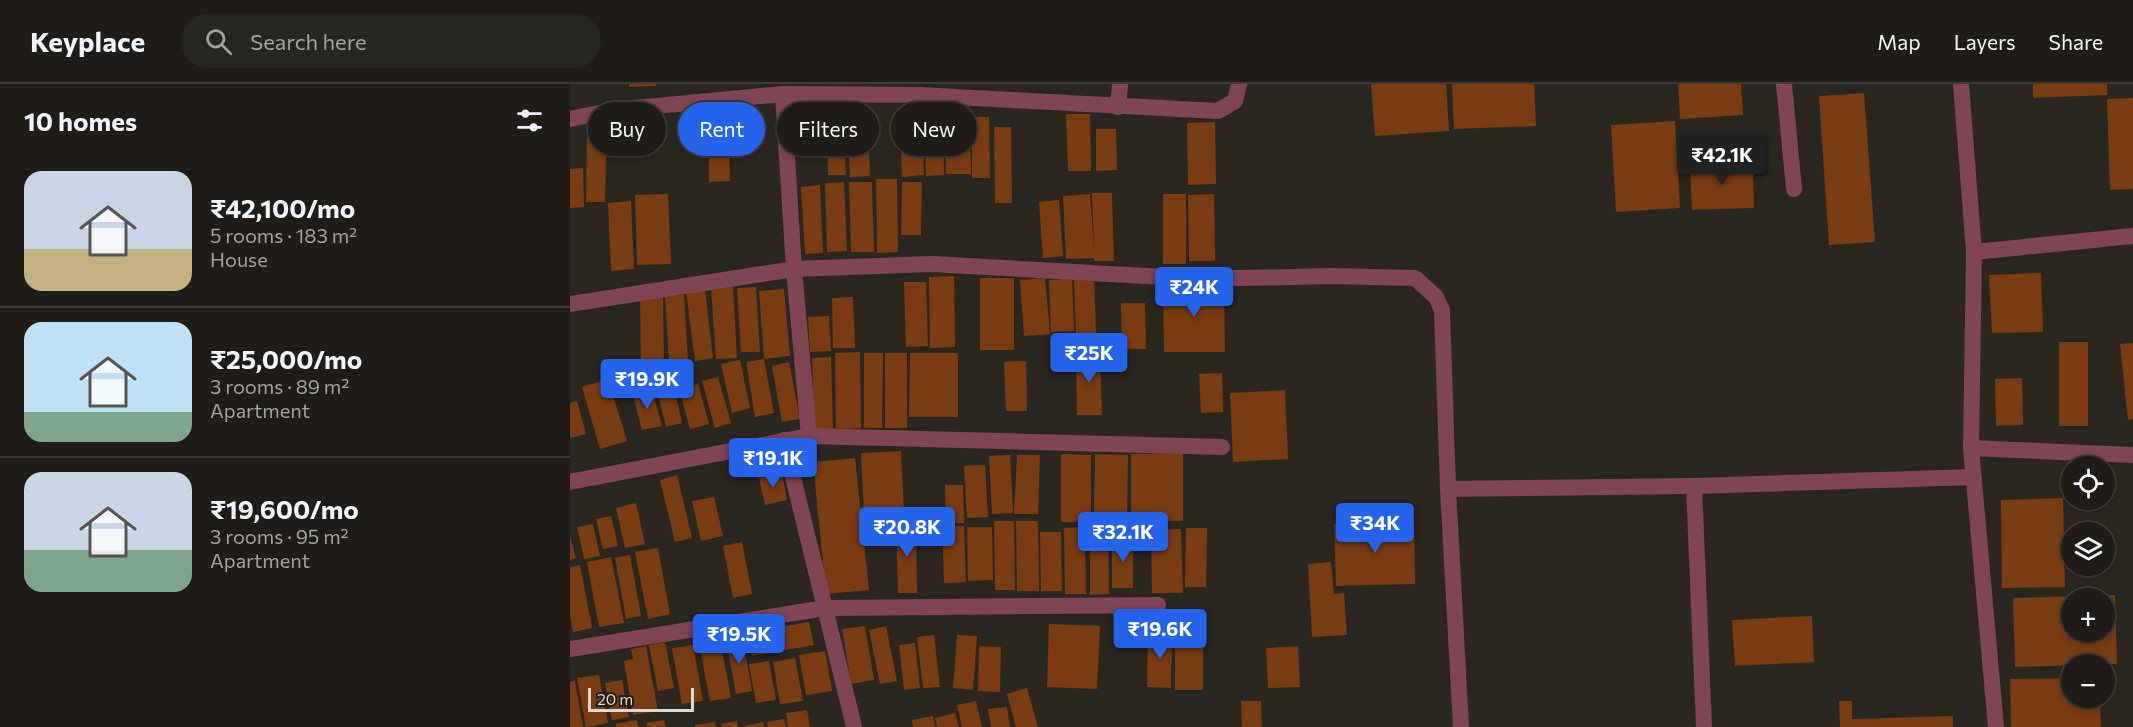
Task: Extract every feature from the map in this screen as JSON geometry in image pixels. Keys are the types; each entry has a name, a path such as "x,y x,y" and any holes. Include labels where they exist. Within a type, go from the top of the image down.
{"street":[{"path":"1118,107 1120,84"},
{"path":"570,119 614,110 783,94 920,89 1118,107 1218,111 1235,101 1239,84"},
{"path":"1784,84 1794,189"},
{"path":"1961,84 1974,252 1971,448 1996,727"},
{"path":"783,94 794,269 809,436"},
{"path":"1974,252 2133,236"},
{"path":"570,304 794,269 932,264 1201,279 1330,276 1415,278 1436,297 1442,310 1448,489 1461,727"},
{"path":"570,483 809,436 1222,447"},
{"path":"784,440 854,727"},
{"path":"1971,448 2133,455"},
{"path":"1448,489 1694,486 1974,477"},
{"path":"1694,486 1704,727"},
{"path":"570,650 825,608 1158,605"}],"building":[{"path":"629,84 656,84 656,86 629,87"},
{"path":"1371,84 1446,84 1449,131 1375,136"},
{"path":"1452,84 1534,84 1536,126 1454,129"},
{"path":"1678,84 1741,84 1743,115 1680,119"},
{"path":"2033,84 2107,84 2107,95 2033,98"},
{"path":"1864,93 1875,242 1829,245 1819,96"},
{"path":"2133,98 2133,189 2110,190 2107,99"},
{"path":"1066,114 1090,114 1091,171 1068,171"},
{"path":"977,117 989,117 990,178 972,178 972,156 977,156"},
{"path":"1675,121 1680,208 1616,212 1611,125"},
{"path":"1215,122 1216,184 1188,185 1187,123"},
{"path":"588,123 588,156 606,156 605,202 586,202"},
{"path":"994,127 1011,127 1012,203 995,203"},
{"path":"1096,129 1116,129 1117,170 1096,171"},
{"path":"709,156 729,156 730,181 709,182"},
{"path":"827,156 845,156 846,175 828,175"},
{"path":"849,156 869,156 870,176 850,177"},
{"path":"901,156 923,156 924,175 902,177"},
{"path":"925,156 944,156 944,175 926,176"},
{"path":"946,156 970,156 971,174 946,174"},
{"path":"1753,162 1754,208 1692,210 1690,164"},
{"path":"583,168 584,207 570,208 570,169"},
{"path":"876,179 897,179 898,252 877,253"},
{"path":"844,182 847,251 827,252 825,183"},
{"path":"849,182 872,182 874,252 851,252"},
{"path":"902,182 922,182 921,235 901,235"},
{"path":"820,185 823,253 805,254 801,187"},
{"path":"1092,193 1112,193 1114,261 1094,261 1094,258 1066,259 1063,196 1090,194 1094,250"},
{"path":"668,194 671,264 637,265 635,195"},
{"path":"1163,194 1186,194 1186,264 1163,264"},
{"path":"1214,194 1215,261 1189,261 1188,195"},
{"path":"1059,200 1063,256 1043,258 1039,202"},
{"path":"631,201 634,269 611,271 608,203"},
{"path":"2041,273 2043,332 1992,333 1989,275"},
{"path":"954,276 955,347 930,348 929,277"},
{"path":"980,278 1014,278 1014,350 980,350"},
{"path":"1045,278 1050,334 1024,336 1020,280"},
{"path":"1072,279 1074,331 1051,332 1049,280"},
{"path":"1094,279 1096,334 1076,335 1074,280"},
{"path":"904,282 926,282 928,346 906,347"},
{"path":"1224,284 1225,352 1164,352 1163,285"},
{"path":"733,287 737,358 716,359 711,288"},
{"path":"756,287 760,352 741,352 737,288"},
{"path":"705,289 713,358 695,361 686,291"},
{"path":"784,289 790,356 764,359 759,291"},
{"path":"684,295 688,361 669,362 665,296"},
{"path":"853,297 855,348 833,348 832,298"},
{"path":"640,298 663,298 664,368 641,369"},
{"path":"1121,303 1145,303 1146,349 1122,349"},
{"path":"829,316 831,351 810,352 808,317"},
{"path":"2059,342 2088,342 2088,426 2059,426"},
{"path":"2133,343 2133,419 2128,420 2120,344"},
{"path":"860,352 861,428 836,429 835,353"},
{"path":"1076,352 1100,352 1102,415 1077,415"},
{"path":"864,353 883,353 882,428 864,428"},
{"path":"885,353 907,353 907,428 885,428"},
{"path":"910,353 958,353 958,417 909,417"},
{"path":"831,357 833,429 814,429 812,358"},
{"path":"764,359 774,413 755,417 746,362"},
{"path":"740,360 750,408 732,413 721,364"},
{"path":"1026,361 1027,411 1006,411 1004,362"},
{"path":"789,362 800,419 782,422 772,366"},
{"path":"1222,373 1223,412 1201,413 1199,374"},
{"path":"718,377 731,423 715,428 702,381"},
{"path":"672,378 682,423 666,427 655,382"},
{"path":"2022,378 2023,425 1996,426 1995,379"},
{"path":"608,379 627,441 600,449 582,387"},
{"path":"698,384 709,424 690,429 679,389"},
{"path":"652,390 662,426 642,430 633,395"},
{"path":"1285,390 1288,459 1233,462 1230,393"},
{"path":"577,401 586,434 570,438 570,403"},
{"path":"901,451 904,514 864,516 861,453"},
{"path":"1183,453 1183,521 1131,521 1131,454"},
{"path":"1061,454 1091,455 1091,522 1061,522"},
{"path":"1095,454 1128,455 1127,519 1094,519"},
{"path":"1010,455 1013,513 992,514 989,456"},
{"path":"1017,455 1040,455 1038,514 1014,514"},
{"path":"855,458 869,590 826,594 813,462"},
{"path":"985,465 988,517 967,518 964,466"},
{"path":"782,474 787,500 765,505 759,478"},
{"path":"677,475 692,538 675,542 660,480"},
{"path":"945,485 963,485 964,523 946,523"},
{"path":"714,497 723,536 701,541 692,501"},
{"path":"2061,498 2064,522 2061,522 2061,576 2065,576 2065,587 2002,588 2001,500"},
{"path":"636,503 645,544 625,548 616,508"},
{"path":"611,516 618,546 603,549 596,519"},
{"path":"994,521 1014,521 1015,590 995,590"},
{"path":"1016,521 1038,521 1039,591 1017,591"},
{"path":"1414,522 1415,584 1336,586 1334,524"},
{"path":"896,523 916,523 917,593 898,593"},
{"path":"593,524 600,556 584,559 577,527"},
{"path":"964,526 966,582 944,583 942,527"},
{"path":"967,527 992,527 993,580 968,581"},
{"path":"1085,527 1086,594 1065,594 1064,528"},
{"path":"1090,528 1108,528 1109,594 1090,595"},
{"path":"1186,528 1207,528 1206,587 1185,587"},
{"path":"1181,529 1183,593 1152,593 1151,530"},
{"path":"1040,532 1061,532 1062,591 1041,591"},
{"path":"570,536 576,558 570,560"},
{"path":"1133,537 1133,588 1112,588 1112,538"},
{"path":"742,542 752,594 733,598 723,546"},
{"path":"658,548 670,614 648,619 635,552"},
{"path":"630,555 641,616 626,619 615,558"},
{"path":"611,557 624,623 599,627 587,562"},
{"path":"1331,562 1334,594 1344,593 1347,635 1312,637 1308,564"},
{"path":"580,565 592,628 573,632 570,615 570,567"},
{"path":"2115,595 2117,664 2115,664 2115,654 2061,654 2061,666 2015,667 2013,598 2061,597 2061,642 2115,642"},
{"path":"1812,616 1814,662 1735,666 1732,620"},
{"path":"809,622 814,645 752,656 747,633"},
{"path":"1049,624 1100,626 1097,689 1047,687"},
{"path":"865,626 874,680 851,684 842,629"},
{"path":"886,626 897,681 880,684 869,630"},
{"path":"1148,631 1172,632 1171,688 1147,687"},
{"path":"1175,634 1203,634 1203,690 1175,690"},
{"path":"934,635 940,687 923,688 917,637"},
{"path":"957,635 977,636 973,690 953,688"},
{"path":"742,636 752,691 736,694 726,639"},
{"path":"720,640 731,698 710,701 699,643"},
{"path":"665,642 674,688 658,691 649,645"},
{"path":"915,643 920,688 904,690 899,645"},
{"path":"693,645 703,701 682,704 672,648"},
{"path":"646,646 658,711 633,715 624,661 633,659 631,649"},
{"path":"979,646 1001,647 1000,692 978,691"},
{"path":"1298,646 1300,687 1268,688 1266,648"},
{"path":"825,651 832,691 806,695 799,655"},
{"path":"795,658 803,701 780,704 773,662"},
{"path":"769,661 776,700 756,703 749,664"},
{"path":"599,675 608,723 586,727 577,678"},
{"path":"2061,678 2061,708 2100,708 2101,727 2011,727 2010,679"},
{"path":"622,680 629,717 612,720 605,683"},
{"path":"575,681 583,727 570,727 570,682"},
{"path":"1027,688 1038,727 1016,727 1007,694"},
{"path":"976,701 982,727 962,727 957,705"},
{"path":"1241,701 1261,701 1262,727 1242,727"},
{"path":"1839,701 1852,701 1852,719 1953,716 1953,727 1840,727"},
{"path":"1007,707 1010,727 991,727 988,709"},
{"path":"807,710 810,727 788,727 786,713"},
{"path":"955,713 959,727 937,727 935,718"},
{"path":"933,716 935,727 913,727 912,720"},
{"path":"784,719 786,727 768,727 767,722"},
{"path":"637,720 638,727 616,727 616,724"},
{"path":"664,720 666,727 647,727 646,723"},
{"path":"737,721 738,727 722,727 721,724"},
{"path":"715,722 716,727 695,727 695,725"},
{"path":"763,722 764,727 745,727 745,726"}]}
